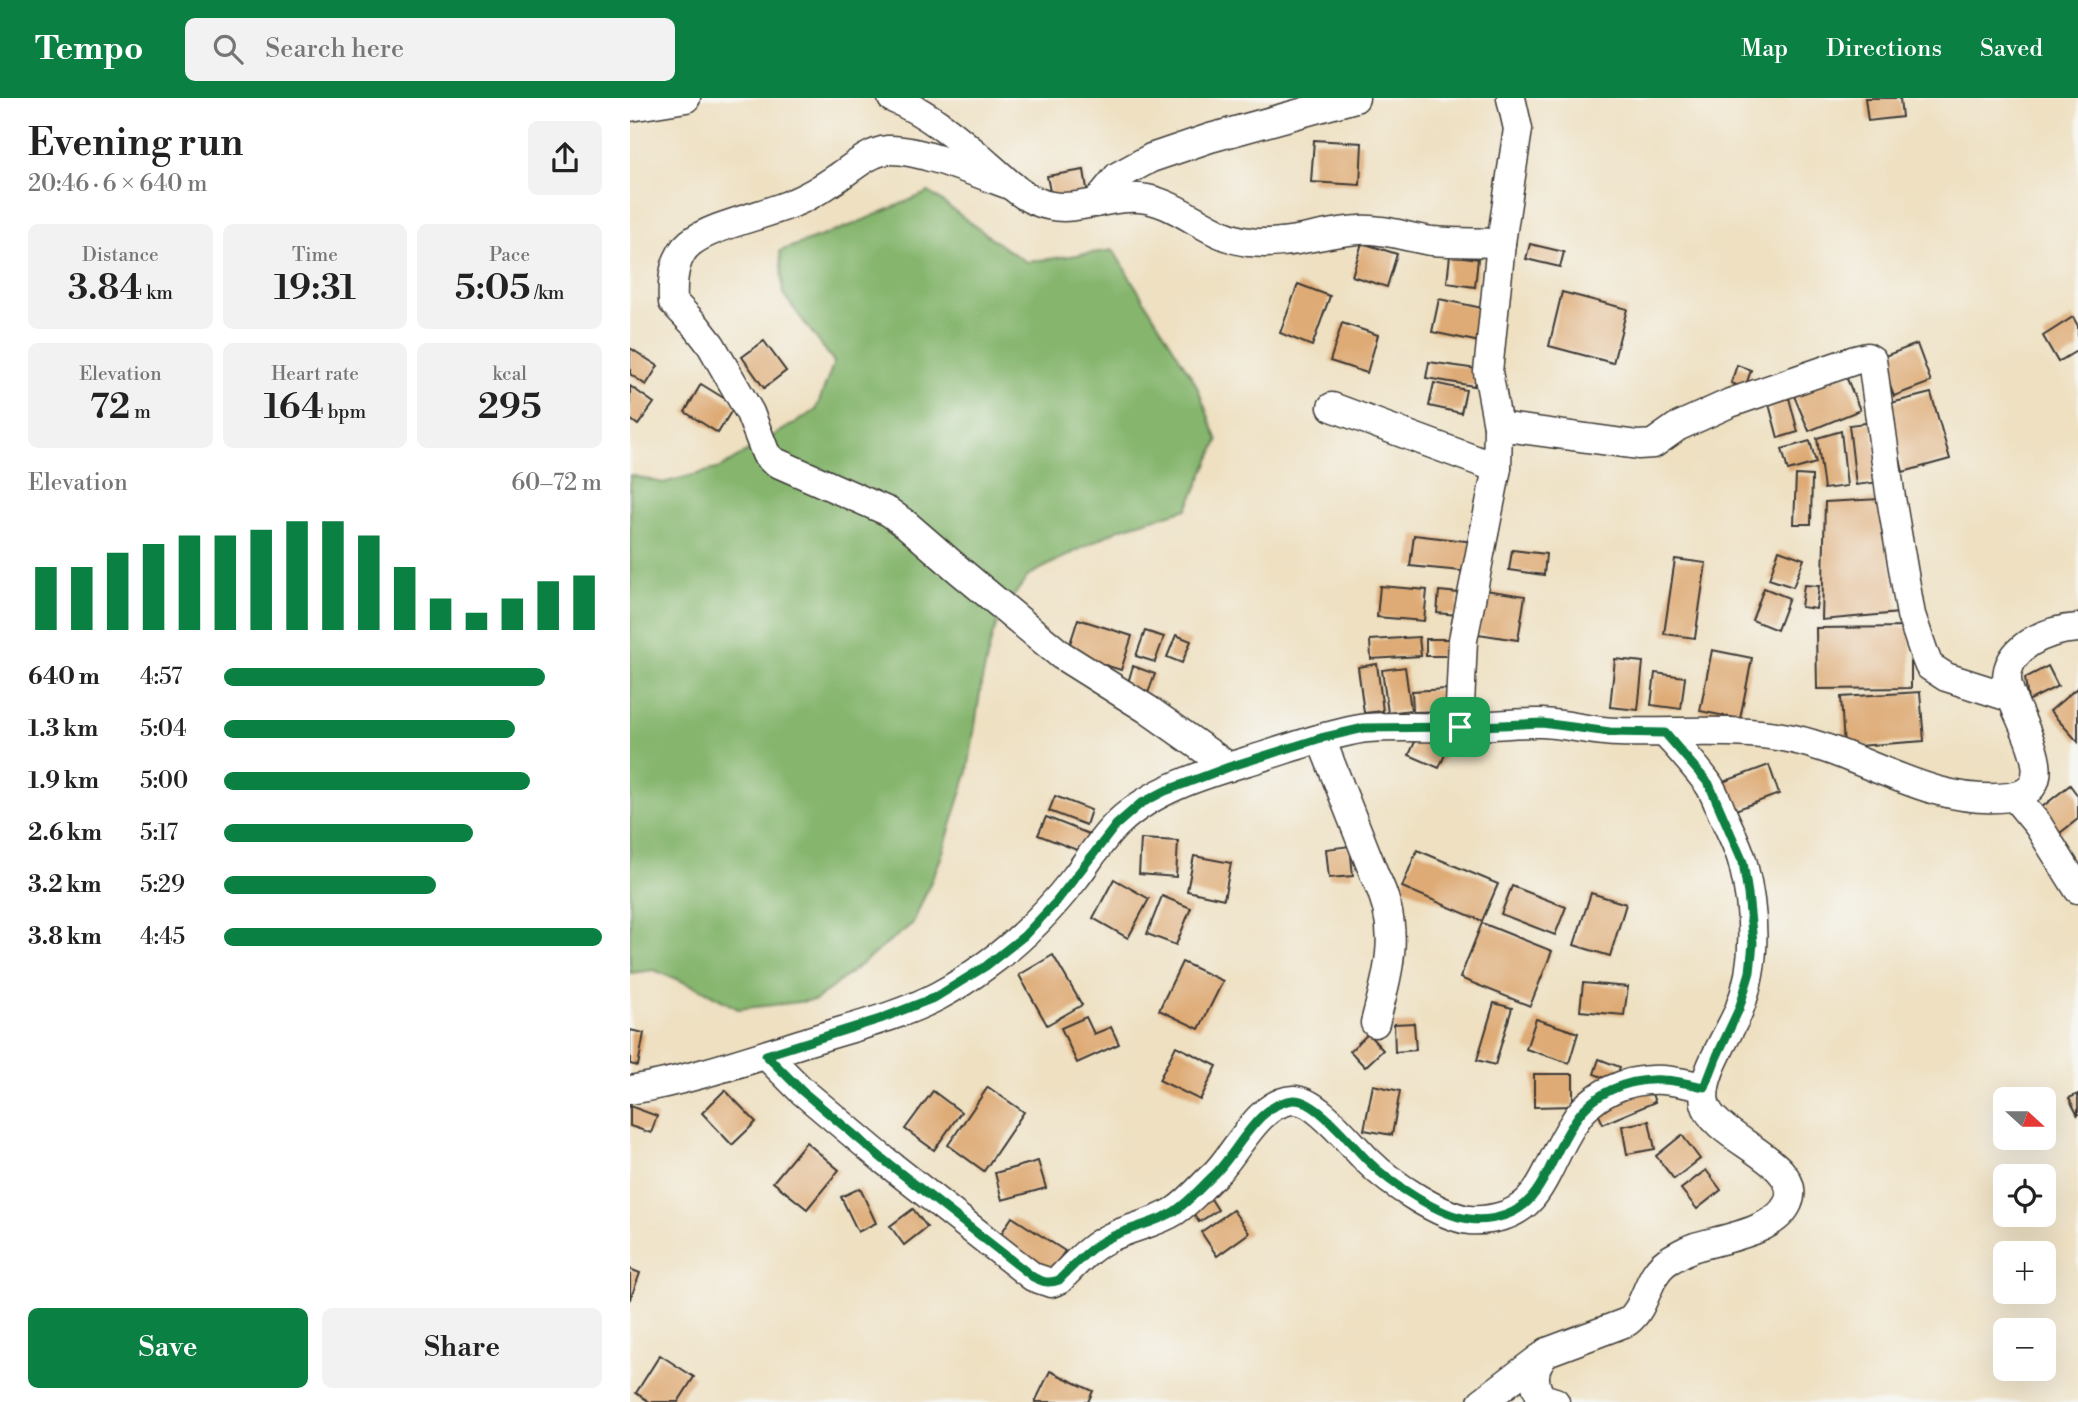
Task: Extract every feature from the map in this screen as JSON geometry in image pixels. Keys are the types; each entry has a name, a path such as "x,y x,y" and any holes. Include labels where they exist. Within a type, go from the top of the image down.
{"street":[{"path":"630,107 687,98"},
{"path":"892,98 914,107 944,128 1012,186 1034,201 1050,207 1065,208 1127,198 1147,199 1247,242 1270,243 1362,229 1433,241 1501,243"},
{"path":"1096,203 1118,176 1151,158 1210,138 1355,98"},
{"path":"1460,727 1463,640 1497,468 1498,426 1488,372 1501,243 1518,130 1511,98"},
{"path":"1012,186 940,161 907,152 887,150 870,156 820,190 794,203 693,240 675,267 673,302 711,345 750,413 766,454 774,461 890,512 1061,655 1147,709 1229,767"},
{"path":"1498,426 1639,445 1653,444 1677,427 1730,403 1867,357 1872,360 1890,492 1911,615 1929,666 1946,677 2012,698"},
{"path":"1332,407 1497,468"},
{"path":"630,1090 669,1083 766,1055 880,1019 936,997 986,966 1024,936 1056,902 1116,825 1140,804 1165,791 1229,767 1321,738 1364,728 1542,723 1610,732 1771,734 1800,740 1933,790 1962,796 2014,796 2028,790 2036,781 2037,765 2031,742 2008,686 2007,673 2011,662 2020,650 2034,639 2057,631 2078,628"},
{"path":"1482,1402 1554,1348 1635,1317 1652,1277 1667,1261 1692,1248 1763,1225 1783,1210 1788,1202 1789,1186 1784,1175 1770,1161 1721,1127 1710,1116 1704,1102 1705,1087 1739,1009 1750,972 1753,943 1743,862 1709,784 1665,733"},
{"path":"1321,738 1384,893 1392,930 1387,975 1375,1023"},
{"path":"2014,796 2038,825 2078,889"},
{"path":"766,1055 801,1090 941,1206 1033,1277 1051,1283 1059,1280 1106,1239 1163,1217 1181,1206 1222,1167 1267,1111 1284,1101 1297,1100 1312,1107 1371,1165 1422,1201 1467,1219 1485,1220 1507,1215 1531,1199 1573,1122 1588,1104 1608,1090 1643,1081 1664,1080 1705,1087"},
{"path":"1540,1359 1535,1376 1537,1391 1542,1398 1555,1402"}],"green space":[{"path":"929,192 1027,262 1113,250 1196,384 1218,441 1187,509 1119,529 1029,575 1002,612 992,637 982,680 968,771 941,858 913,923 816,1000 738,1009 701,989 654,970 630,973 630,475 663,483 720,468 816,410 834,362 783,294 780,251 852,225"}],"building":[{"path":"1865,98 1900,98 1902,117 1868,121"},
{"path":"1314,140 1362,143 1360,185 1311,182"},
{"path":"1084,170 1088,195 1052,202 1047,176"},
{"path":"1362,243 1397,254 1387,287 1352,276"},
{"path":"1530,244 1564,252 1560,267 1526,259"},
{"path":"1450,255 1478,259 1475,287 1447,283"},
{"path":"1298,284 1330,296 1312,346 1280,333"},
{"path":"1562,292 1627,309 1613,363 1549,346"},
{"path":"1439,299 1487,309 1480,342 1432,332"},
{"path":"2073,317 2078,326 2078,350 2058,362 2043,336"},
{"path":"1342,323 1378,335 1367,373 1330,361"},
{"path":"764,341 786,371 764,388 742,357"},
{"path":"1917,344 1931,382 1894,396 1879,358"},
{"path":"630,348 658,366 646,385 630,374"},
{"path":"1429,362 1477,369 1474,386 1426,378"},
{"path":"1737,365 1751,370 1745,388 1731,383"},
{"path":"1845,374 1860,410 1809,431 1794,396"},
{"path":"1434,383 1466,390 1461,413 1429,406"},
{"path":"701,384 735,405 718,433 685,412"},
{"path":"630,386 654,403 638,425 630,419"},
{"path":"1931,393 1950,459 1903,472 1887,404"},
{"path":"1789,398 1798,432 1778,438 1769,404"},
{"path":"1872,422 1880,482 1856,485 1849,425"},
{"path":"1841,431 1847,486 1824,489 1817,438"},
{"path":"1810,441 1816,463 1788,471 1782,449"},
{"path":"1796,475 1812,476 1811,524 1794,524"},
{"path":"1880,499 1899,613 1822,620 1825,502"},
{"path":"1414,535 1474,542 1471,572 1410,566"},
{"path":"1512,550 1546,554 1544,575 1509,570"},
{"path":"1779,550 1804,559 1793,587 1769,579"},
{"path":"1675,559 1706,563 1695,638 1664,634"},
{"path":"1804,585 1819,586 1816,609 1801,607"},
{"path":"1380,586 1427,590 1424,621 1377,617"},
{"path":"1764,588 1789,598 1777,630 1752,620"},
{"path":"1485,590 1525,596 1518,640 1478,634"},
{"path":"1439,591 1459,593 1457,615 1437,613"},
{"path":"1078,619 1132,636 1121,670 1067,653"},
{"path":"1911,627 1911,688 1817,689 1816,628"},
{"path":"1145,631 1164,637 1155,662 1136,656"},
{"path":"1176,635 1191,641 1182,663 1167,657"},
{"path":"1419,637 1421,656 1371,659 1370,640"},
{"path":"1426,639 1453,639 1453,656 1426,656"},
{"path":"1712,650 1752,658 1740,719 1700,711"},
{"path":"1615,659 1643,662 1638,710 1610,707"},
{"path":"1377,664 1383,711 1364,713 1358,667"},
{"path":"1133,666 1155,674 1148,693 1127,686"},
{"path":"2048,666 2058,686 2028,701 2025,678"},
{"path":"1405,667 1411,710 1388,713 1382,670"},
{"path":"1655,673 1685,677 1681,709 1651,705"},
{"path":"2078,687 2078,742 2050,711"},
{"path":"1446,689 1447,711 1413,712 1412,691"},
{"path":"1920,692 1924,741 1844,747 1841,697"},
{"path":"1418,735 1448,748 1439,768 1409,755"},
{"path":"1769,765 1779,794 1730,812 1720,783"},
{"path":"2070,785 2078,796 2078,819 2056,836 2037,811"},
{"path":"1055,796 1091,810 1086,825 1049,811"},
{"path":"1046,817 1089,834 1082,852 1038,835"},
{"path":"1141,839 1178,841 1176,877 1139,874"},
{"path":"1350,846 1353,876 1329,878 1326,849"},
{"path":"1417,850 1498,884 1482,921 1402,887"},
{"path":"1194,856 1231,863 1224,899 1187,891"},
{"path":"1114,879 1149,899 1128,938 1093,918"},
{"path":"1512,886 1566,907 1555,935 1501,914"},
{"path":"1591,893 1626,904 1610,956 1574,945"},
{"path":"1162,896 1191,908 1176,945 1147,934"},
{"path":"1482,923 1552,951 1530,1006 1460,978"},
{"path":"1053,955 1082,1005 1047,1025 1019,975"},
{"path":"1182,962 1223,981 1199,1029 1159,1010"},
{"path":"1583,983 1628,987 1624,1015 1580,1011"},
{"path":"1494,1003 1512,1008 1495,1065 1477,1060"},
{"path":"1086,1017 1094,1034 1111,1027 1119,1044 1077,1063 1061,1028"},
{"path":"1536,1019 1578,1033 1569,1063 1526,1049"},
{"path":"1414,1023 1416,1050 1395,1052 1394,1024"},
{"path":"630,1030 644,1033 638,1066 630,1064"},
{"path":"1368,1034 1383,1050 1365,1067 1350,1051"},
{"path":"1176,1046 1217,1066 1200,1100 1159,1080"},
{"path":"1599,1059 1620,1067 1615,1082 1594,1074"},
{"path":"1534,1074 1573,1074 1573,1106 1534,1107"},
{"path":"1373,1085 1400,1091 1392,1135 1364,1130"},
{"path":"988,1087 1024,1112 984,1171 948,1145"},
{"path":"1650,1089 1655,1102 1603,1124 1597,1111"},
{"path":"725,1090 756,1122 732,1145 702,1113"},
{"path":"933,1091 961,1112 934,1150 905,1129"},
{"path":"2078,1094 2078,1116 2069,1098"},
{"path":"630,1106 657,1116 651,1133 630,1126"},
{"path":"1649,1121 1655,1149 1627,1154 1622,1126"},
{"path":"1682,1135 1700,1159 1674,1179 1656,1156"},
{"path":"806,1142 839,1170 807,1209 773,1182"},
{"path":"1038,1161 1046,1188 1002,1200 995,1173"},
{"path":"1706,1170 1721,1190 1697,1209 1681,1189"},
{"path":"860,1188 876,1223 858,1232 841,1197"},
{"path":"1206,1191 1218,1210 1199,1222 1187,1203"},
{"path":"913,1209 927,1227 904,1245 890,1226"},
{"path":"1233,1210 1249,1233 1217,1256 1201,1232"},
{"path":"1012,1217 1065,1251 1051,1271 999,1237"},
{"path":"630,1269 640,1273 630,1300"},
{"path":"660,1355 694,1377 678,1402 650,1402 636,1393"},
{"path":"1050,1371 1093,1391 1088,1402 1035,1402"}],"route":[{"path":"1542,723 1610,732 1665,733 1709,784 1743,862 1751,918 1753,943 1750,972 1739,1009 1705,1087 1664,1080 1643,1081 1608,1090 1588,1104 1573,1122 1537,1192 1525,1205 1507,1215 1485,1220 1467,1219 1422,1201 1371,1165 1312,1107 1297,1100 1284,1101 1267,1111 1222,1167 1174,1212 1106,1239 1059,1280 1042,1282 884,1160 801,1090 766,1055 880,1019 936,997 986,966 1024,936 1056,902 1116,825 1140,804 1165,791 1229,767 1321,738 1364,728 1460,727 1542,723"}]}
